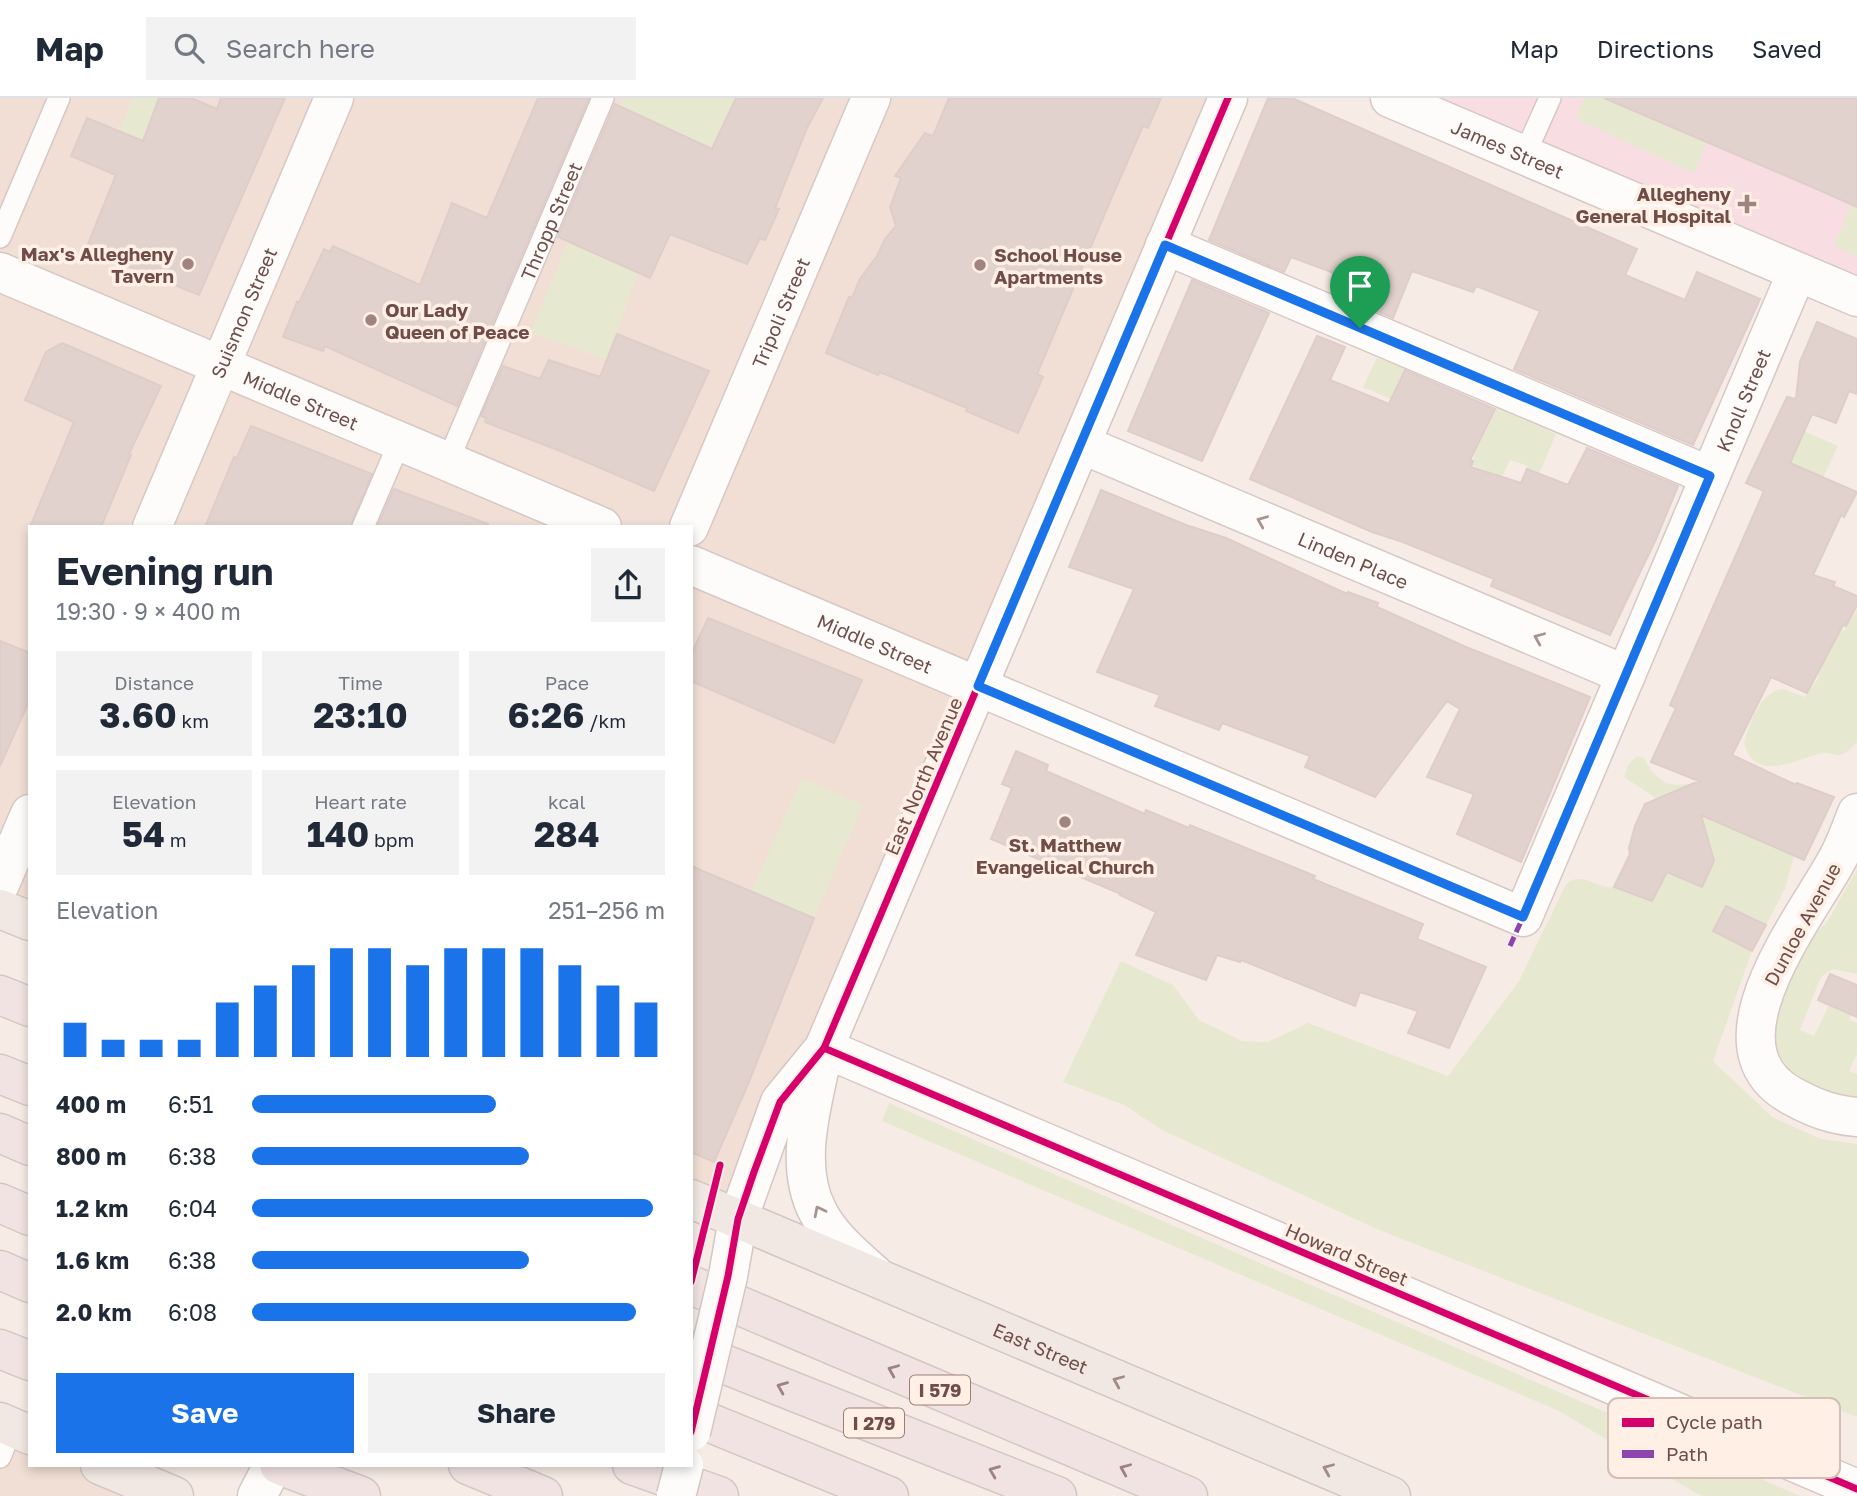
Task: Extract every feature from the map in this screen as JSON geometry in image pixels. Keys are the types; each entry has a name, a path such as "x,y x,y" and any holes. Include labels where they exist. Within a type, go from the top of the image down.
{"highway":[{"path":"0,995 28,1006"},
{"path":"0,1074 28,1085"},
{"path":"0,1133 28,1145"},
{"path":"0,1203 28,1215"},
{"path":"0,1270 28,1282"},
{"name":"I 579","path":"693,1286 1188,1496"},
{"path":"0,1349 28,1360"},
{"name":"I 279","path":"693,1352 1057,1496"},
{"path":"693,1416 889,1496"},
{"path":"284,1467 361,1496"},
{"path":"473,1467 543,1496"},
{"path":"638,1467 719,1496"}],"main road":[{"path":"0,909 28,920"},
{"name":"East Street","path":"693,1200 1391,1496"},
{"path":"105,1467 174,1496"}],"street":[{"name":"Suismon Street","path":"153,525 334,98"},
{"name":"Tripoli Street","path":"690,525 872,98"},
{"name":"East North Avenue","path":"880,1280 836,1238 818,1212 810,1191 806,1161 809,1127 824,1048 1228,98"},
{"name":"James Street","path":"1390,98 1857,297"},
{"path":"1165,245 1710,476"},
{"name":"Middle Street","path":"0,272 597,525"},
{"name":"Knoll Street","path":"1523,917 1797,272"},
{"name":"Linden Place","path":"1080,444 1626,675"},
{"name":"Middle Street","path":"693,566 1523,917"},
{"name":"Dunloe Avenue","path":"1857,813 1839,856 1770,979 1758,1010 1756,1037 1762,1067 1781,1090 1816,1109 1857,1117"},
{"path":"0,884 28,819"},
{"name":"East North Avenue","path":"693,1423 738,1219 780,1102 824,1048"},
{"name":"Howard Street","path":"824,1048 1644,1398"},
{"path":"257,1496 272,1467"},
{"path":"676,1496 683,1467"},
{"name":"Howard Street","path":"1831,1478 1857,1489"}],"lane":[{"path":"0,237 59,98"},
{"name":"Thropp Street","path":"448,461 603,98"},
{"path":"1524,156 1550,98"},
{"path":"364,525 400,441"}],"shaded area":[{"path":"0,98 1228,98 738,1219 693,1200 693,525 28,525 28,920 0,909"},
{"name":"Allegheny General Hospital","path":"1387,98 1857,98 1857,297"},
{"path":"0,1422 28,1434 28,1467 105,1467 174,1496 0,1496"}],"green space":[{"path":"133,98 159,98 154,113 258,160 247,184 119,131"},
{"path":"624,98 737,99 712,149 620,106"},
{"path":"1584,98 1604,98 1707,142 1694,173 1576,119"},
{"path":"1852,204 1857,206 1857,257 1834,245"},
{"path":"568,242 638,272 607,360 531,332"},
{"path":"1356,248 1381,259 1357,313 1331,303"},
{"path":"1377,358 1406,368 1391,399 1363,387"},
{"path":"1496,407 1556,434 1539,474 1527,469 1528,466 1510,460 1502,477 1472,465 1477,446"},
{"path":"1776,419 1838,446 1823,478 1762,451"},
{"path":"1857,610 1857,742 1840,755 1818,754 1775,766 1757,763 1749,755 1744,743 1757,709 1768,695 1783,689 1805,697 1818,679 1821,659"},
{"path":"1637,756 1644,758 1652,772 1666,783 1688,784 1699,788 1735,829 1794,856 1785,889 1752,951 1713,1061 1772,1117 1821,1139 1857,1144 1857,1417 1840,1410 1840,1398 1808,1398 1379,1230 1162,1130 1124,1105 1063,1082 1121,961 1173,985 1199,1020 1242,1041 1268,1042 1308,1023 1448,1076 1519,981 1566,884 1581,879 1614,887 1629,885 1667,872 1694,883 1706,879 1714,861 1708,839 1624,777 1628,765"},
{"path":"802,778 863,805 814,918 751,892"},
{"path":"1857,870 1857,974 1833,969 1822,976 1800,1030 1814,1036 1829,1005 1851,1015 1849,1020 1857,1023 1857,1054 1849,1071 1857,1074 1857,1107 1781,1079 1763,1017 1804,945 1827,922"},
{"path":"889,1103 1608,1413 1608,1440 1559,1411 882,1121"},
{"path":"1671,1478 1758,1478 1800,1496 1703,1496"}],"building":[{"path":"159,98 191,98 217,109 221,98 285,98 199,295 86,249 116,175 71,156 87,118 143,141"},
{"path":"538,98 589,98 457,406 325,346 323,351 283,337 324,249 330,252 333,246 420,285 452,203 487,218"},
{"path":"736,98 823,98 807,128 775,208 779,209 765,240 760,238 747,264 670,234 650,278 558,237 615,104 712,149"},
{"name":"School House Apartments","path":"949,98 1161,98 1148,128 1143,126 1111,199 1037,374 1043,377 1018,433 966,411 967,408 826,353 849,297 852,298 860,279 896,226 890,207 901,178 895,176 925,133 933,136"},
{"path":"1268,98 1292,98 1637,249 1625,275 1685,300 1697,272 1760,299 1693,445 1514,369 1540,311 1476,286 1473,292 1412,271 1393,318 1361,304 1369,286 1291,257 1284,272 1209,240"},
{"path":"1604,98 1857,98 1857,207 1819,190"},
{"path":"1192,280 1269,313 1202,461 1128,431"},
{"path":"1817,322 1857,339 1857,394 1849,391 1836,423 1812,414 1790,463 1857,492 1844,517 1841,515 1813,575 1835,582 1833,586 1857,596 1857,605 1846,626 1843,625 1807,693 1771,677 1732,755 1796,785 1797,783 1834,797 1804,860 1701,815 1714,861 1702,887 1667,872 1652,901 1614,887 1630,854 1635,826 1645,804 1699,781 1651,762 1676,708 1670,705 1764,491 1746,483 1787,397 1796,399 1800,362"},
{"path":"617,334 709,371 654,491 485,422 486,418 481,416 503,366 540,379 549,360 600,377"},
{"path":"1317,336 1345,347 1330,380 1389,404 1405,370 1495,409 1470,460 1473,461 1471,467 1521,483 1527,469 1568,485 1587,448 1678,486 1610,635 1491,586 1494,579 1372,532 1250,479"},
{"path":"62,343 161,386 129,454 131,455 102,525 31,525 74,422 25,400 46,352"},
{"path":"251,426 372,474 351,525 206,525 234,457 237,458"},
{"path":"394,489 488,524 488,525 378,525"},
{"path":"1101,490 1186,525 1226,538 1347,594 1348,592 1378,603 1377,607 1466,647 1590,697 1521,862 1457,834 1474,794 1427,777 1460,709 1447,701 1375,797 1305,767 1310,756 1222,723 1219,730 1155,706 1160,695 1097,672 1134,589 1069,567"},
{"path":"708,618 862,680 834,743 693,682 693,651"},
{"path":"0,641 28,652 28,703 0,766"},
{"path":"1016,751 1048,765 1046,771 1145,814 1146,810 1189,828 1190,825 1423,924 1417,939 1486,967 1449,1048 1408,1033 1418,1011 1360,992 1355,1006 1241,960 1240,962 1217,955 1206,980 1136,955 1156,912 1121,894 991,839 1012,788 1002,784"},
{"path":"693,867 814,918 714,1162 693,1153"},
{"path":"1726,906 1766,925 1752,951 1713,931"},
{"path":"1830,974 1857,985 1857,1017 1818,1000"}],"marked path":[{"path":"1510,946 1523,917"}],"cycle path":[{"path":"693,1424 728,1276 738,1219 780,1102 824,1048 1228,98"},
{"path":"824,1048 1644,1398"},
{"path":"693,1274 720,1165"},
{"path":"1831,1478 1857,1489"}],"place":[{"name":"Allegheny General Hospital","path":"1747,204"},
{"name":"Max's Allegheny Tavern","path":"188,264"},
{"name":"School House Apartments","path":"980,265"},
{"name":"Our Lady Queen of Peace","path":"371,320"},
{"name":"St. Matthew Evangelical Church","path":"1065,822"}],"route":[{"path":"1165,245 1360,328 1710,476 1523,917 978,686 1165,245"}]}
